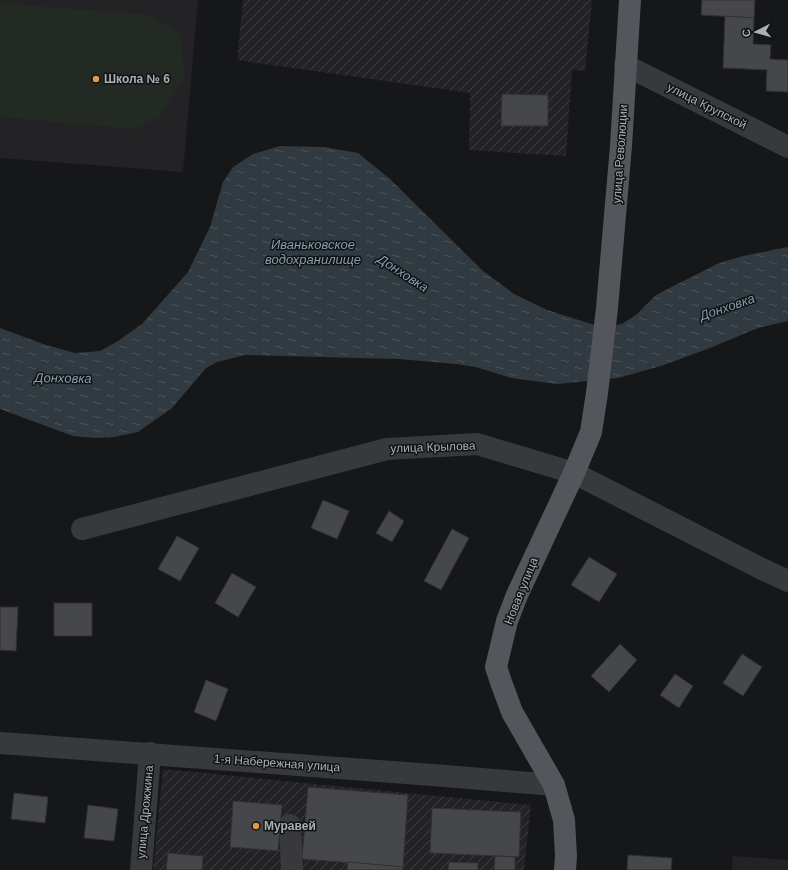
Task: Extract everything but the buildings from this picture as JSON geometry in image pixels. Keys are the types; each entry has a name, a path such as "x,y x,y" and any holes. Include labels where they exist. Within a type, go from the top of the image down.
{"main road":[{"name":"улица Революции","path":"607,308 621,146 630,0"},
{"name":"Новая улица","path":"565,870 566,856 564,820 554,785 512,712 500,682 496,667 507,621 517,595 574,473 591,432 607,308"}],"street":[{"name":"улица Крупской","path":"625,66 788,148"},
{"name":"улица Крылова","path":"82,529 387,449 477,444 574,473 762,569 788,580"},
{"name":"1-я Набережная улица","path":"0,743 432,774 554,785"},
{"name":"улица Дрожжина","path":"141,870 150,753"},
{"path":"290,824 292,870"}],"shaded area":[{"name":"Школа № 6","path":"0,0 198,0 183,172 0,158"},
{"path":"243,0 592,0 585,71 572,70 566,156 469,150 470,93 237,60"},
{"name":"Школа № 6","path":"0,3 148,15 180,34 185,76 160,117 135,129 0,117"},
{"path":"163,769 531,805 524,870 153,870"},
{"path":"733,856 788,860 788,870 732,870"}],"water":[{"name":"Иваньковское водохранилище","path":"280,146 324,147 358,153 390,179 483,271 514,294 547,310 601,327 622,324 636,315 656,295 719,263 743,256 788,247 788,321 758,328 661,366 618,378 557,384 511,378 476,367 456,364 399,359 245,355 217,362 206,368 172,408 138,432 114,437 95,438 73,436 0,409 0,328 43,344 75,353 100,351 118,341 142,324 188,272 210,227 223,182 233,167 253,154"}],"place":[{"name":"Школа № 6","path":"96,79"},
{"name":"Муравей","path":"256,826"}],"water label":[{"name":"Донховка","path":"403,273"},
{"name":"Донховка","path":"727,307"},
{"name":"Донховка","path":"63,378"}]}
